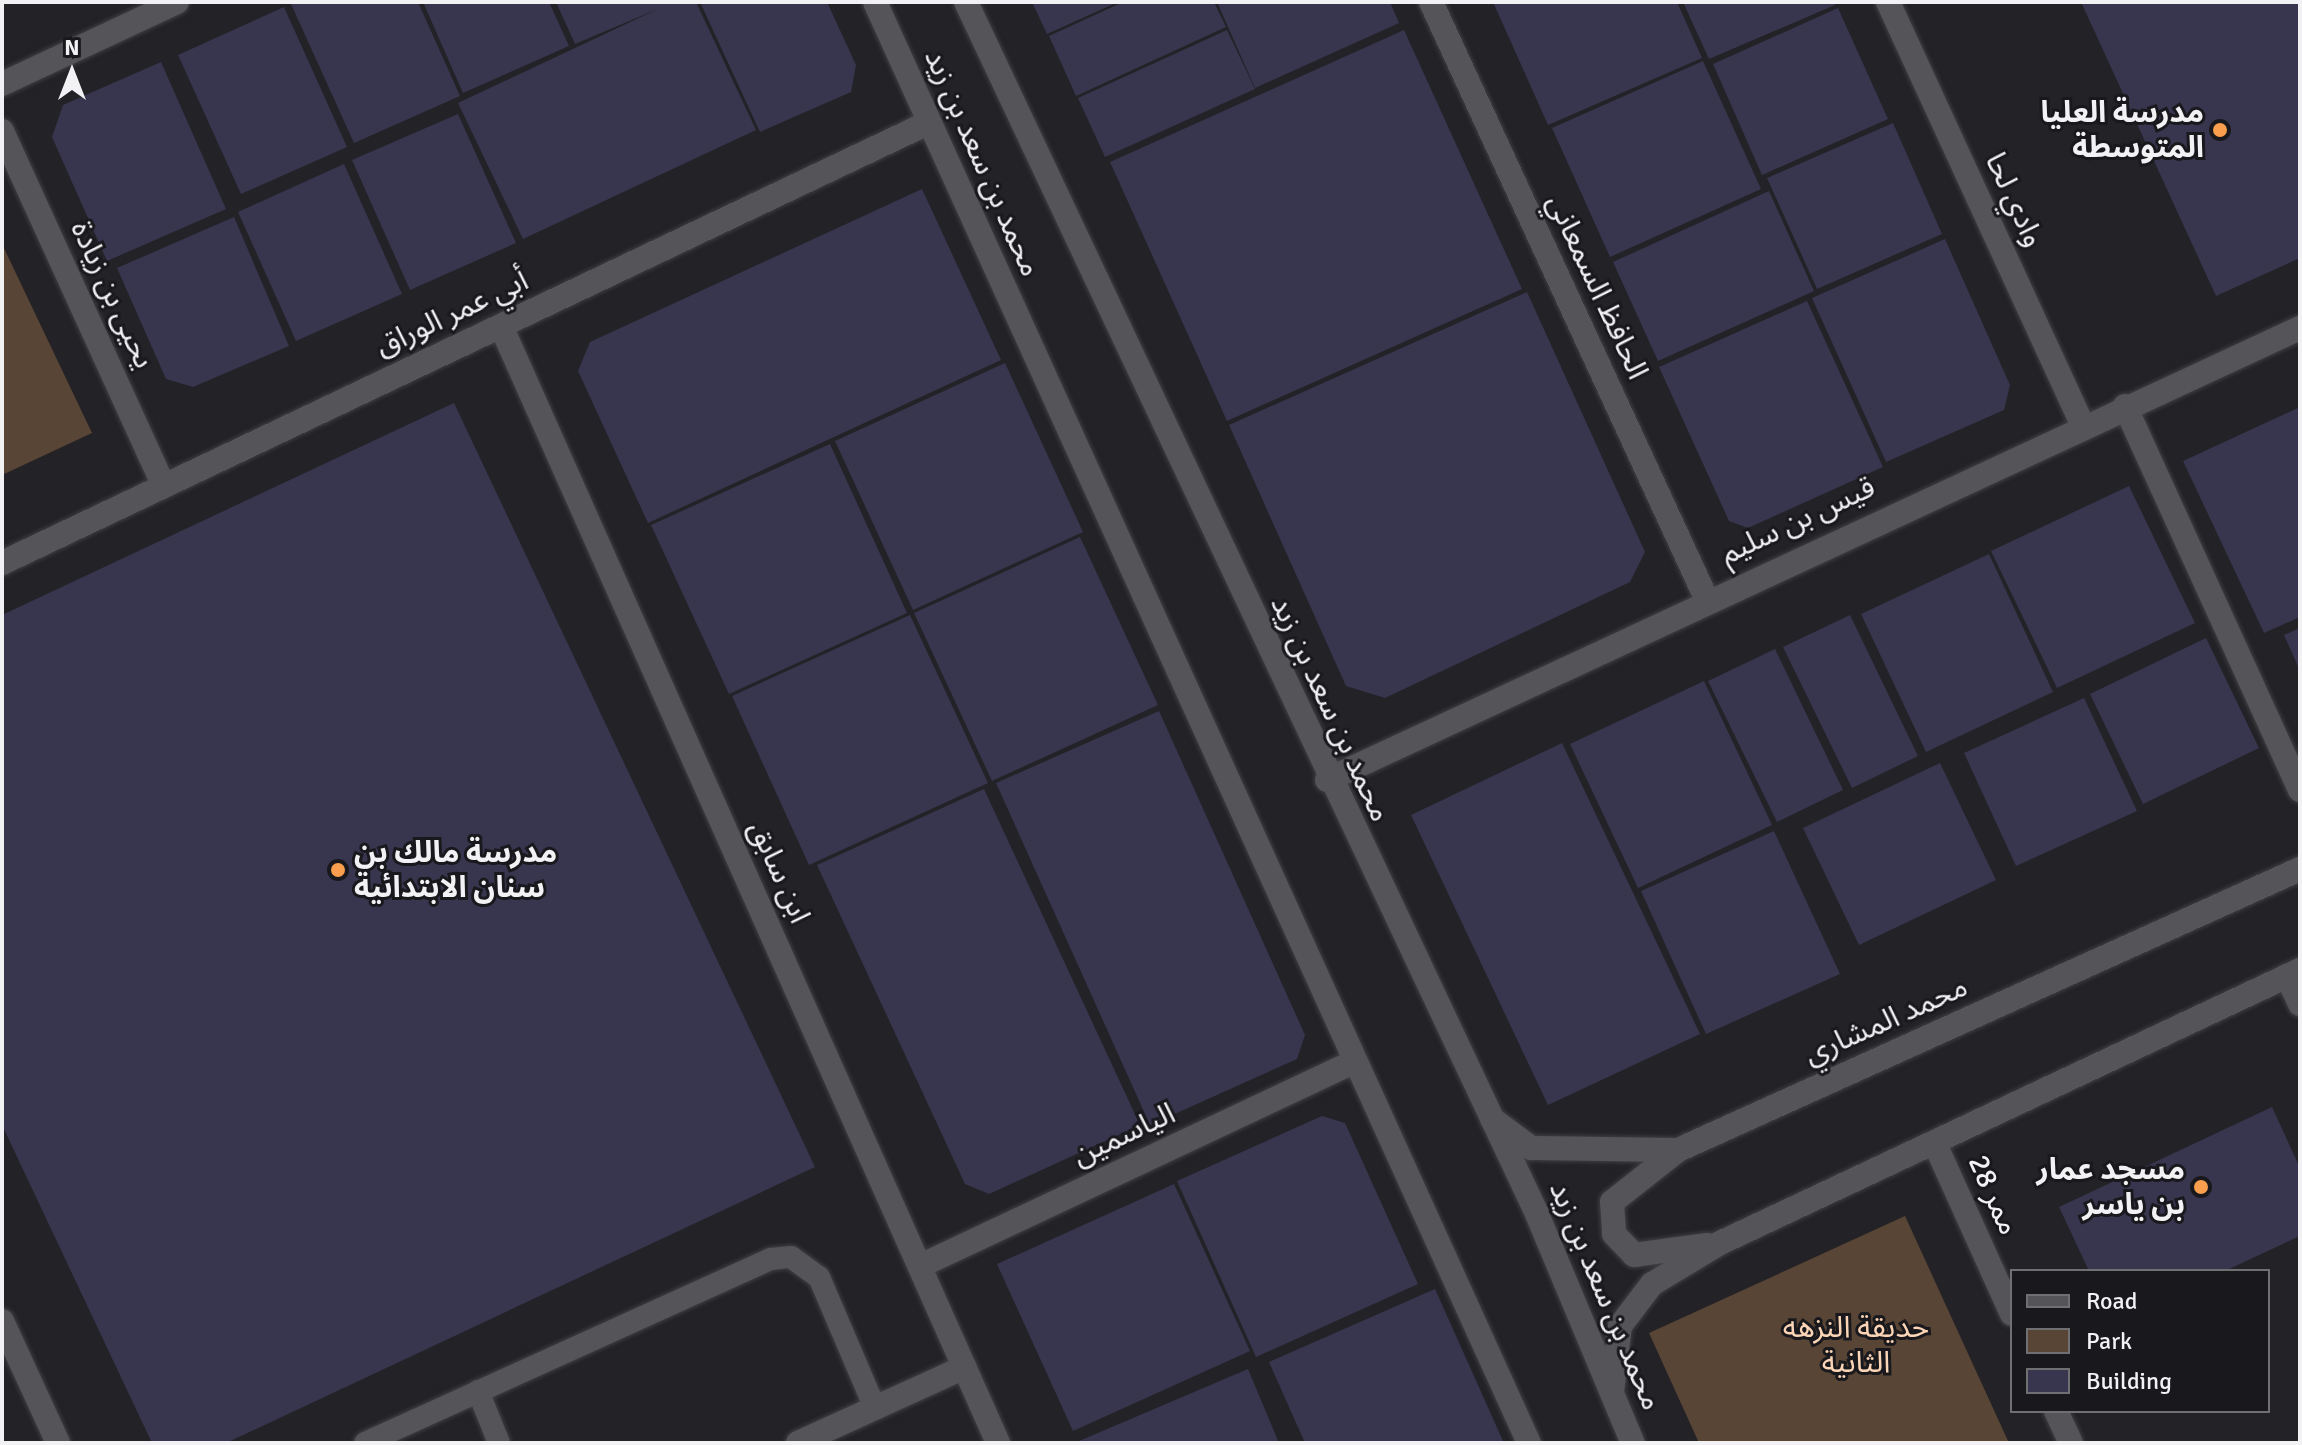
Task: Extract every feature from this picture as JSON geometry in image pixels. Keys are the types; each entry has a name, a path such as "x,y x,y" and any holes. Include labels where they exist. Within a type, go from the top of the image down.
{"street":[{"path":"2,84 177,2"},
{"name":"محمد بن سعد بن زيد","path":"875,2 1529,1443"},
{"name":"محمد بن سعد بن زيد","path":"966,2 1327,780 1490,1118 1633,1443"},
{"name":"الحافظ السمعاني","path":"1431,2 1706,598"},
{"name":"وادي لحا","path":"1888,2 2083,426"},
{"name":"أبي عمر الوراق","path":"2,563 928,123"},
{"name":"يحيى بن زيادة","path":"2,131 164,486"},
{"name":"ابن سابق","path":"501,326 998,1443"},
{"name":"قيس بن سليم","path":"1327,780 1706,598 2300,328"},
{"path":"2125,406 2300,790"},
{"name":"محمد المشاري","path":"1490,1118 1531,1148 1678,1150 2300,869"},
{"path":"1612,1394 1620,1326 1652,1284 1720,1243 1936,1146 2294,973 2300,1004"},
{"name":"الياسمين","path":"920,1266 1355,1061"},
{"name":"ممر 28","path":"1936,1146 2010,1310"},
{"path":"1678,1150 1612,1202 1614,1234 1634,1255 1720,1243"},
{"path":"2,1321 10,1358 58,1443"},
{"path":"798,1443 965,1367"},
{"path":"2057,1413 2071,1443"}],"lane":[{"path":"365,1443 771,1259 791,1257 819,1277 875,1408"},
{"path":"478,1391 499,1443"}],"green space":[{"path":"2,244 92,433 2,475"},
{"name":"حديقة النزهه الثانية","path":"1905,1216 2009,1443 1699,1443 1649,1333"}],"building":[{"path":"418,2 460,96 354,143 291,4"},
{"path":"423,2 549,2 569,46 463,93"},
{"path":"556,2 696,2 756,130 523,239 458,103 660,8 575,44"},
{"path":"700,2 827,2 856,65 851,92 760,132"},
{"path":"1032,2 1118,2 1047,34"},
{"path":"1123,2 1214,2 1226,27 1076,96 1049,36"},
{"path":"1217,2 1390,2 1399,23 1255,88"},
{"path":"1493,2 1677,2 1702,58 1548,125"},
{"path":"1683,2 1833,2 1835,5 1709,59"},
{"name":"مدرسة العليا المتوسطة","path":"2081,2 2300,2 2300,258 2216,296"},
{"path":"284,7 347,147 241,194 178,55"},
{"path":"1838,8 1888,119 1762,175 1713,64"},
{"path":"1227,30 1255,89 1105,157 1078,98"},
{"path":"1404,30 1522,289 1227,421 1110,162"},
{"path":"1703,61 1761,189 1610,257 1552,128"},
{"path":"161,62 226,209 107,261 52,137 63,105"},
{"path":"458,114 516,243 410,290 352,160"},
{"path":"1893,123 1942,234 1817,289 1767,178"},
{"path":"344,164 402,294 296,341 238,212"},
{"path":"922,189 1001,360 648,523 578,371 590,342"},
{"path":"1769,191 1814,291 1658,361 1613,262"},
{"path":"234,217 289,346 193,387 166,379 117,268"},
{"path":"1945,239 2010,385 2004,410 1886,462 1812,298"},
{"path":"1527,292 1645,552 1630,582 1385,698 1346,686 1229,425"},
{"path":"1807,301 1883,467 1748,528 1729,521 1659,367"},
{"path":"1005,363 1083,532 913,610 835,441"},
{"name":"مدرسة مالك بن سنان الابتدائية","path":"454,403 815,1167 226,1443 152,1443 2,1125 2,615"},
{"path":"2300,407 2300,617 2264,633 2183,461"},
{"path":"830,444 907,613 729,694 651,525"},
{"path":"2129,486 2195,623 2057,688 1991,551"},
{"path":"1080,537 1158,705 992,781 914,613"},
{"path":"1989,554 2053,692 1926,752 1861,614"},
{"path":"910,615 988,783 809,865 732,696"},
{"path":"1850,615 1918,756 1852,788 1783,647"},
{"path":"2300,628 2300,671 2284,635"},
{"path":"2206,638 2259,748 2143,804 2090,694"},
{"path":"1775,649 1843,790 1777,822 1708,681"},
{"path":"1704,681 1772,825 1638,888 1570,744"},
{"path":"2084,698 2137,811 2016,866 1964,753"},
{"path":"1159,711 1305,1035 1297,1059 1150,1125 996,783"},
{"path":"1562,743 1700,1034 1548,1105 1411,815"},
{"path":"1940,763 1996,880 1859,945 1803,828"},
{"path":"984,789 1140,1125 989,1194 965,1184 817,865"},
{"path":"1774,831 1840,974 1706,1034 1641,891"},
{"name":"مسجد عمار بن ياسر","path":"2272,1107 2300,1168 2300,1236 2229,1269 2088,1269 2059,1207"},
{"path":"1322,1116 1345,1123 1418,1284 1256,1357 1177,1181"},
{"path":"1174,1184 1250,1351 1073,1431 997,1264"},
{"path":"1435,1289 1503,1441 1305,1443 1269,1362"},
{"path":"1248,1369 1279,1443 1079,1441"}],"place":[{"name":"مدرسة العليا المتوسطة","path":"2220,130"},
{"name":"مدرسة مالك بن سنان الابتدائية","path":"338,870"},
{"name":"مسجد عمار بن ياسر","path":"2201,1187"}]}
